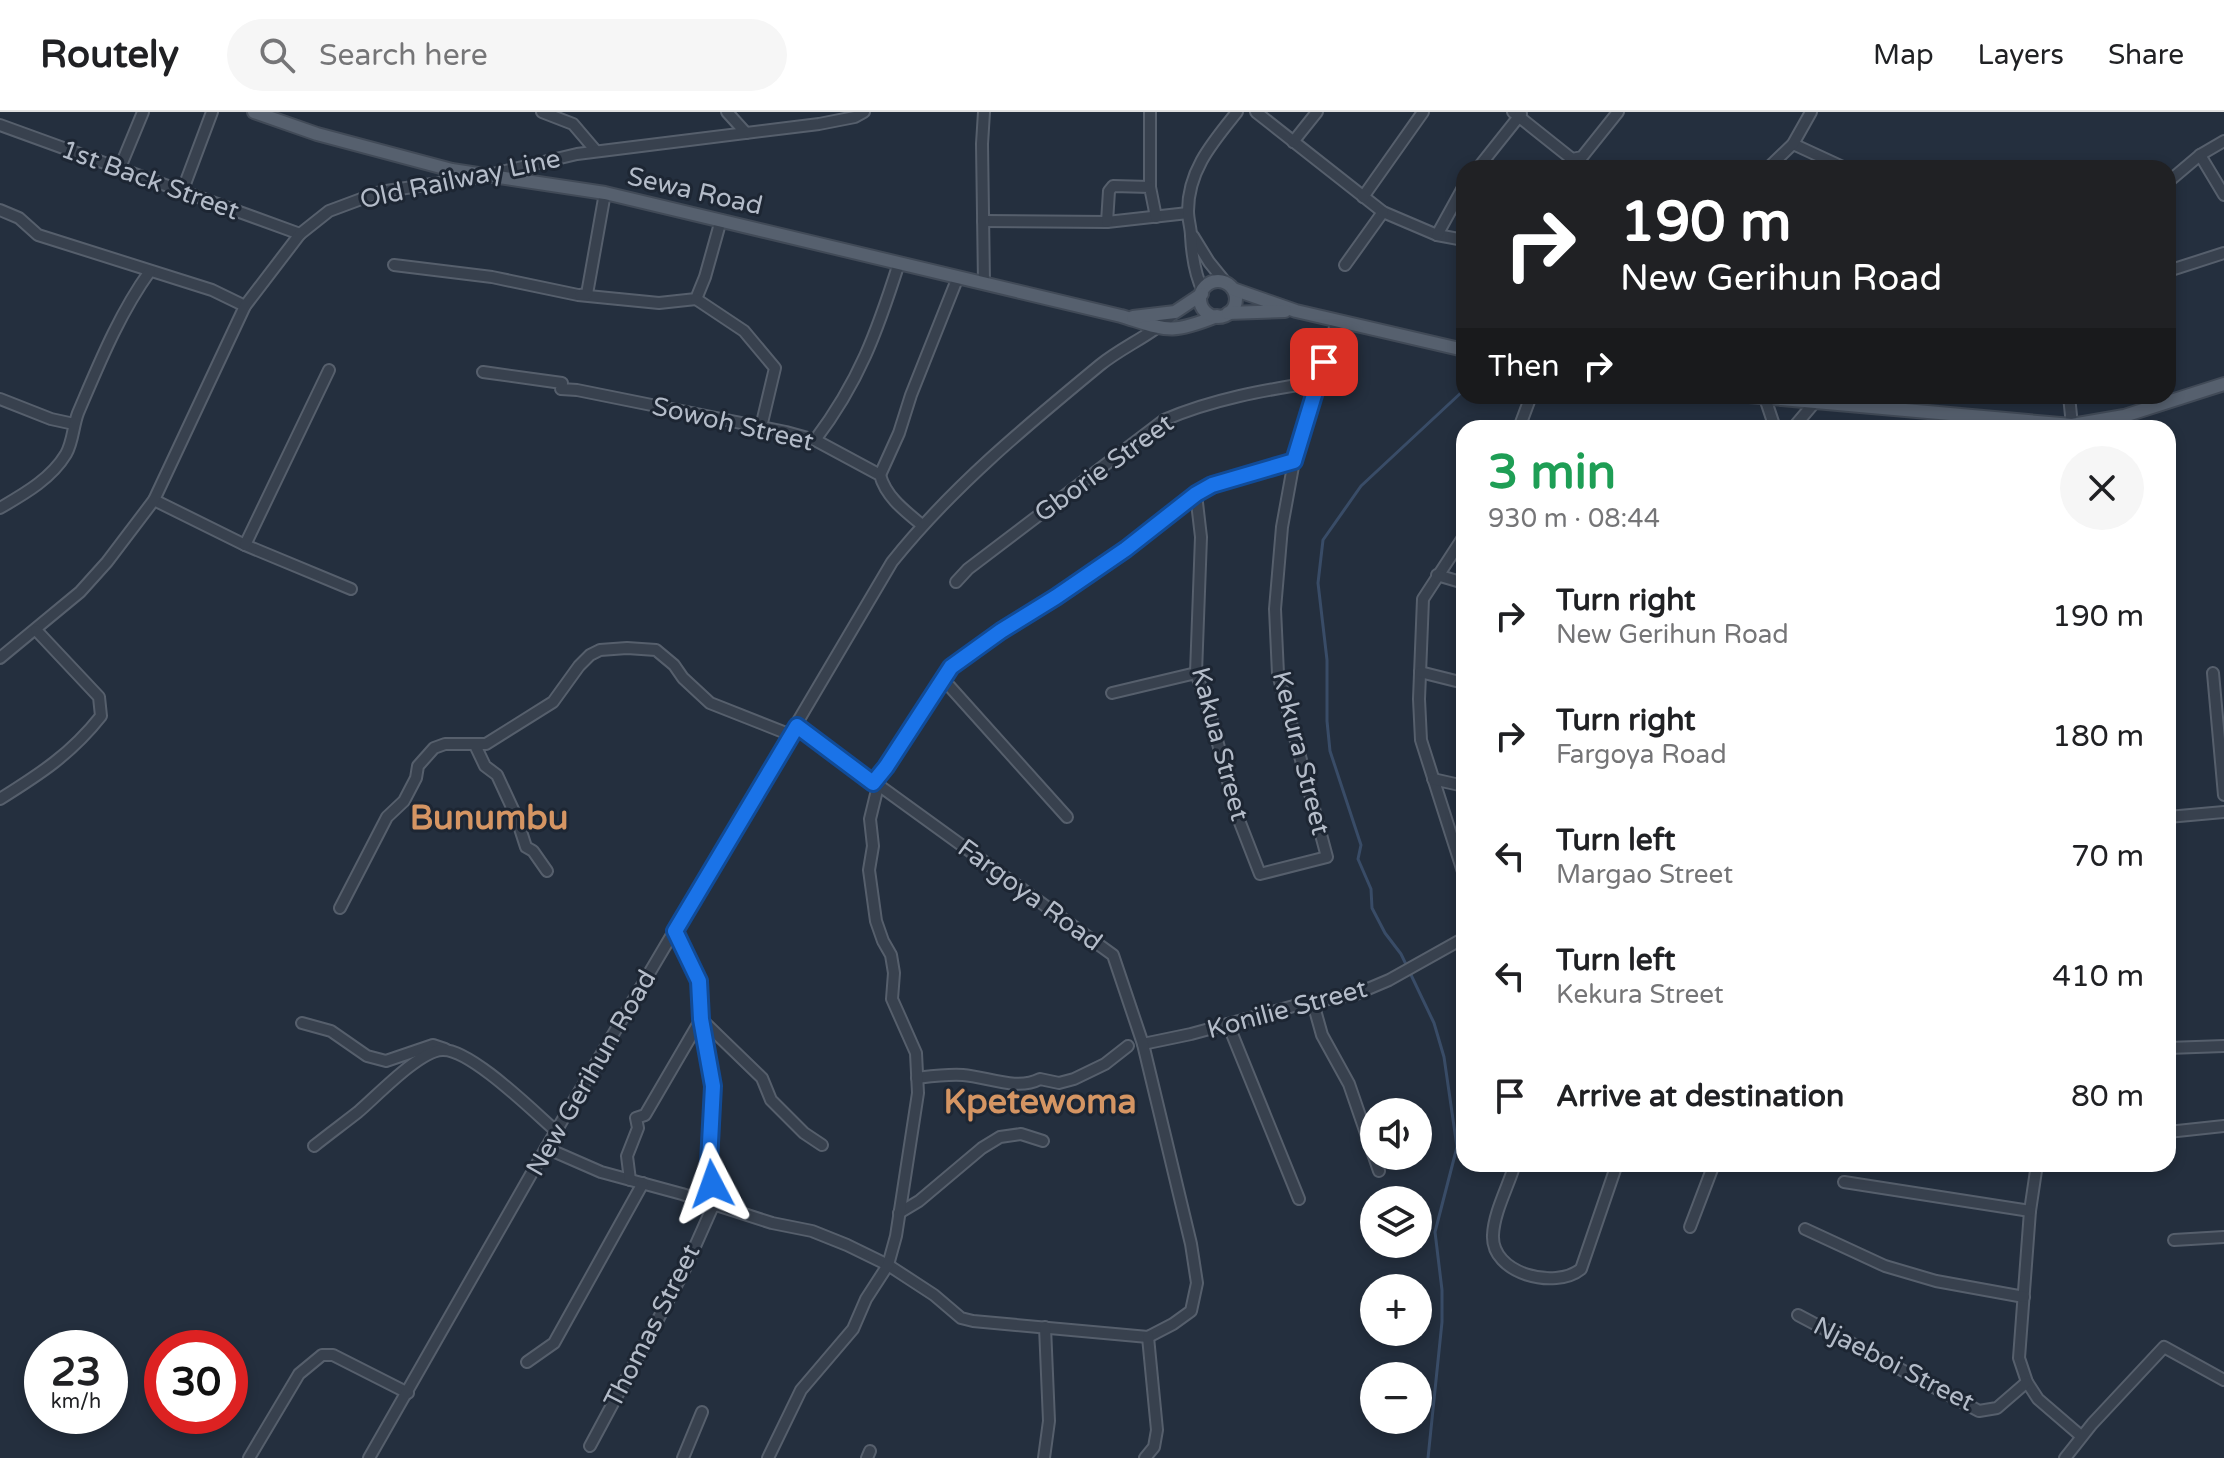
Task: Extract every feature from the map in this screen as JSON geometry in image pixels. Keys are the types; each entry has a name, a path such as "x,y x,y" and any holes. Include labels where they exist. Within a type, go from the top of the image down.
{"main road":[{"name":"Sewa Road","path":"254,112 405,159 484,176 605,193 1126,317"},
{"path":"1126,317 1175,312 1211,283 1230,286 1296,311 1456,348"},
{"path":"1222,315 1235,304 1230,286"},
{"path":"1202,293 1204,309 1222,315"},
{"path":"1126,317 1159,329 1182,328 1222,315 1296,311"},
{"path":"2176,399 2224,384"},
{"path":"1835,404 1993,420"},
{"path":"2101,420 2162,404"}],"street":[{"path":"119,170 143,112"},
{"path":"182,192 212,112"},
{"path":"542,112 573,124 596,151"},
{"path":"727,112 746,133"},
{"name":"Old Railway Line","path":"0,658 80,592 154,500 245,306 300,234 329,211 380,192 484,176 596,151 819,124 855,117 864,112"},
{"path":"984,112 984,283"},
{"path":"1150,112 1150,187 1156,217"},
{"path":"1202,293 1188,213 1189,196 1198,164 1237,112"},
{"path":"1256,112 1383,212 1437,235 1456,239"},
{"path":"1293,142 1317,112"},
{"path":"1363,197 1423,112"},
{"path":"1484,160 1518,113 1572,159 1582,157 1618,112"},
{"path":"1776,160 1793,144 1811,112"},
{"name":"1st Back Street","path":"0,125 300,234"},
{"path":"2176,175 2200,155 2224,141"},
{"path":"1793,144 1828,160"},
{"path":"2200,155 2224,195"},
{"path":"1107,222 1111,188 1150,187"},
{"path":"578,295 587,294 605,193"},
{"path":"1437,235 1456,201"},
{"path":"0,210 19,218 38,235 212,290 245,306"},
{"path":"1345,265 1383,212"},
{"path":"983,221 1107,222 1188,213"},
{"path":"696,299 721,220"},
{"path":"1191,231 1209,262 1230,286"},
{"path":"2176,268 2224,253"},
{"path":"815,440 842,403 877,332 899,263"},
{"path":"394,265 492,277 578,295 659,303 696,299 744,331 775,368 761,427"},
{"path":"0,508 31,490 64,457 74,424 133,295 150,271"},
{"path":"880,475 958,277"},
{"name":"New Gerihun Road","path":"369,1458 546,1148 892,562 922,525 1036,417 1106,361 1159,329 1175,312"},
{"name":"Kekura Street","path":"1327,857 1278,674 1275,609 1282,527 1294,461 1337,321"},
{"path":"245,545 329,370"},
{"name":"Sowoh Street","path":"483,372 562,383 561,389 606,395 815,440 880,475 899,507 922,525"},
{"name":"Gborie Street","path":"956,582 968,569 1164,420 1191,408 1245,393 1317,382"},
{"path":"0,399 51,419 74,424"},
{"path":"1800,420 1813,404"},
{"path":"768,1458 801,1390 853,1329 866,1299 888,1265 896,1236 914,1126 916,1053 892,999 894,973 891,955 876,921 869,870 873,846 870,819 875,785 951,667 1126,549 1196,494 1212,485 1294,461"},
{"name":"Kakua Street","path":"1196,494 1201,537 1196,673 1237,815 1260,874 1327,857"},
{"path":"154,500 245,545 351,589"},
{"path":"1456,548 1423,599 1420,672 1421,740 1456,850"},
{"path":"1437,575 1456,581"},
{"path":"0,799 59,762 84,739 101,716 99,697 36,630"},
{"name":"Fargoya Road","path":"475,745 486,744 553,702 590,655 600,650 656,650 710,703 794,731 1113,955 1143,1044 1191,1244 1197,1283 1191,1311 1148,1337"},
{"path":"1420,672 1456,681"},
{"path":"1112,693 1196,673"},
{"path":"2213,673 2224,795"},
{"path":"943,679 1067,817"},
{"path":"340,908 387,817 404,801 416,778 418,766 434,748 445,744 475,745 485,766 497,775 526,847 533,851 547,871"},
{"path":"1433,779 1456,784"},
{"path":"2176,816 2224,812"},
{"path":"675,931 699,981 701,1019 713,1086 709,1162 714,1206"},
{"name":"Konilie Street","path":"1143,1044 1356,994 1389,980 1456,942"},
{"path":"1313,1003 1322,1035 1349,1084 1379,1171"},
{"path":"701,1019 762,1078 771,1100 804,1133 822,1145"},
{"path":"630,1180 627,1156 638,1128 636,1118 645,1115 701,1019"},
{"path":"302,1023 331,1031 367,1056 386,1061 433,1045 455,1052 512,1092 557,1132"},
{"path":"1228,1024 1299,1199"},
{"path":"917,1078 940,1074 1029,1085 1040,1079 1059,1083 1090,1072 1128,1046"},
{"path":"2176,1048 2224,1046"},
{"path":"314,1146 431,1053 443,1050 455,1052"},
{"path":"2176,1131 2224,1126"},
{"path":"899,1213 919,1201 982,1148 1000,1137 1021,1134 1043,1141"},
{"path":"546,1148 580,1165 772,1223 812,1231 888,1265 934,1295 961,1318 1148,1337 1157,1430 1154,1447 1145,1458"},
{"path":"1512,1172 1493,1235 1494,1246 1501,1258 1520,1272 1538,1279 1575,1274 1581,1269 1614,1172"},
{"path":"1690,1227 1711,1172"},
{"path":"2036,1172 2019,1358 2027,1382 2038,1399 2081,1436"},
{"path":"1844,1182 2030,1211"},
{"path":"527,1362 554,1343 643,1183"},
{"name":"Thomas Street","path":"590,1446 684,1271 714,1206"},
{"path":"1805,1229 1885,1266 1936,1281 2024,1297"},
{"path":"2174,1240 2224,1237"},
{"name":"Njaeboi Street","path":"1798,1315 1979,1411 1997,1408 2027,1382"},
{"path":"1044,1458 1049,1421 1045,1327"},
{"path":"2065,1458 2081,1436 2164,1347 2224,1380"},
{"path":"249,1458 299,1374 322,1355 333,1355 408,1393"},
{"path":"683,1458 702,1412"}],"waterway":[{"path":"1456,397 1361,486 1323,540 1318,583 1327,660 1330,751 1361,845 1358,859 1371,889 1372,908 1401,954 1434,1023 1444,1057 1456,1140"},
{"path":"1428,1458 1442,1322 1442,1290 1435,1232 1456,1151"}],"district":[{"name":"Bunumbu","path":"489,818"},
{"name":"Kpetewoma","path":"1040,1102"}],"route":[{"path":"712,1184 709,1162 713,1086 701,1019 699,981 675,931 797,726 873,783 951,667 1126,549 1196,494 1212,485 1294,461 1324,362"}]}
